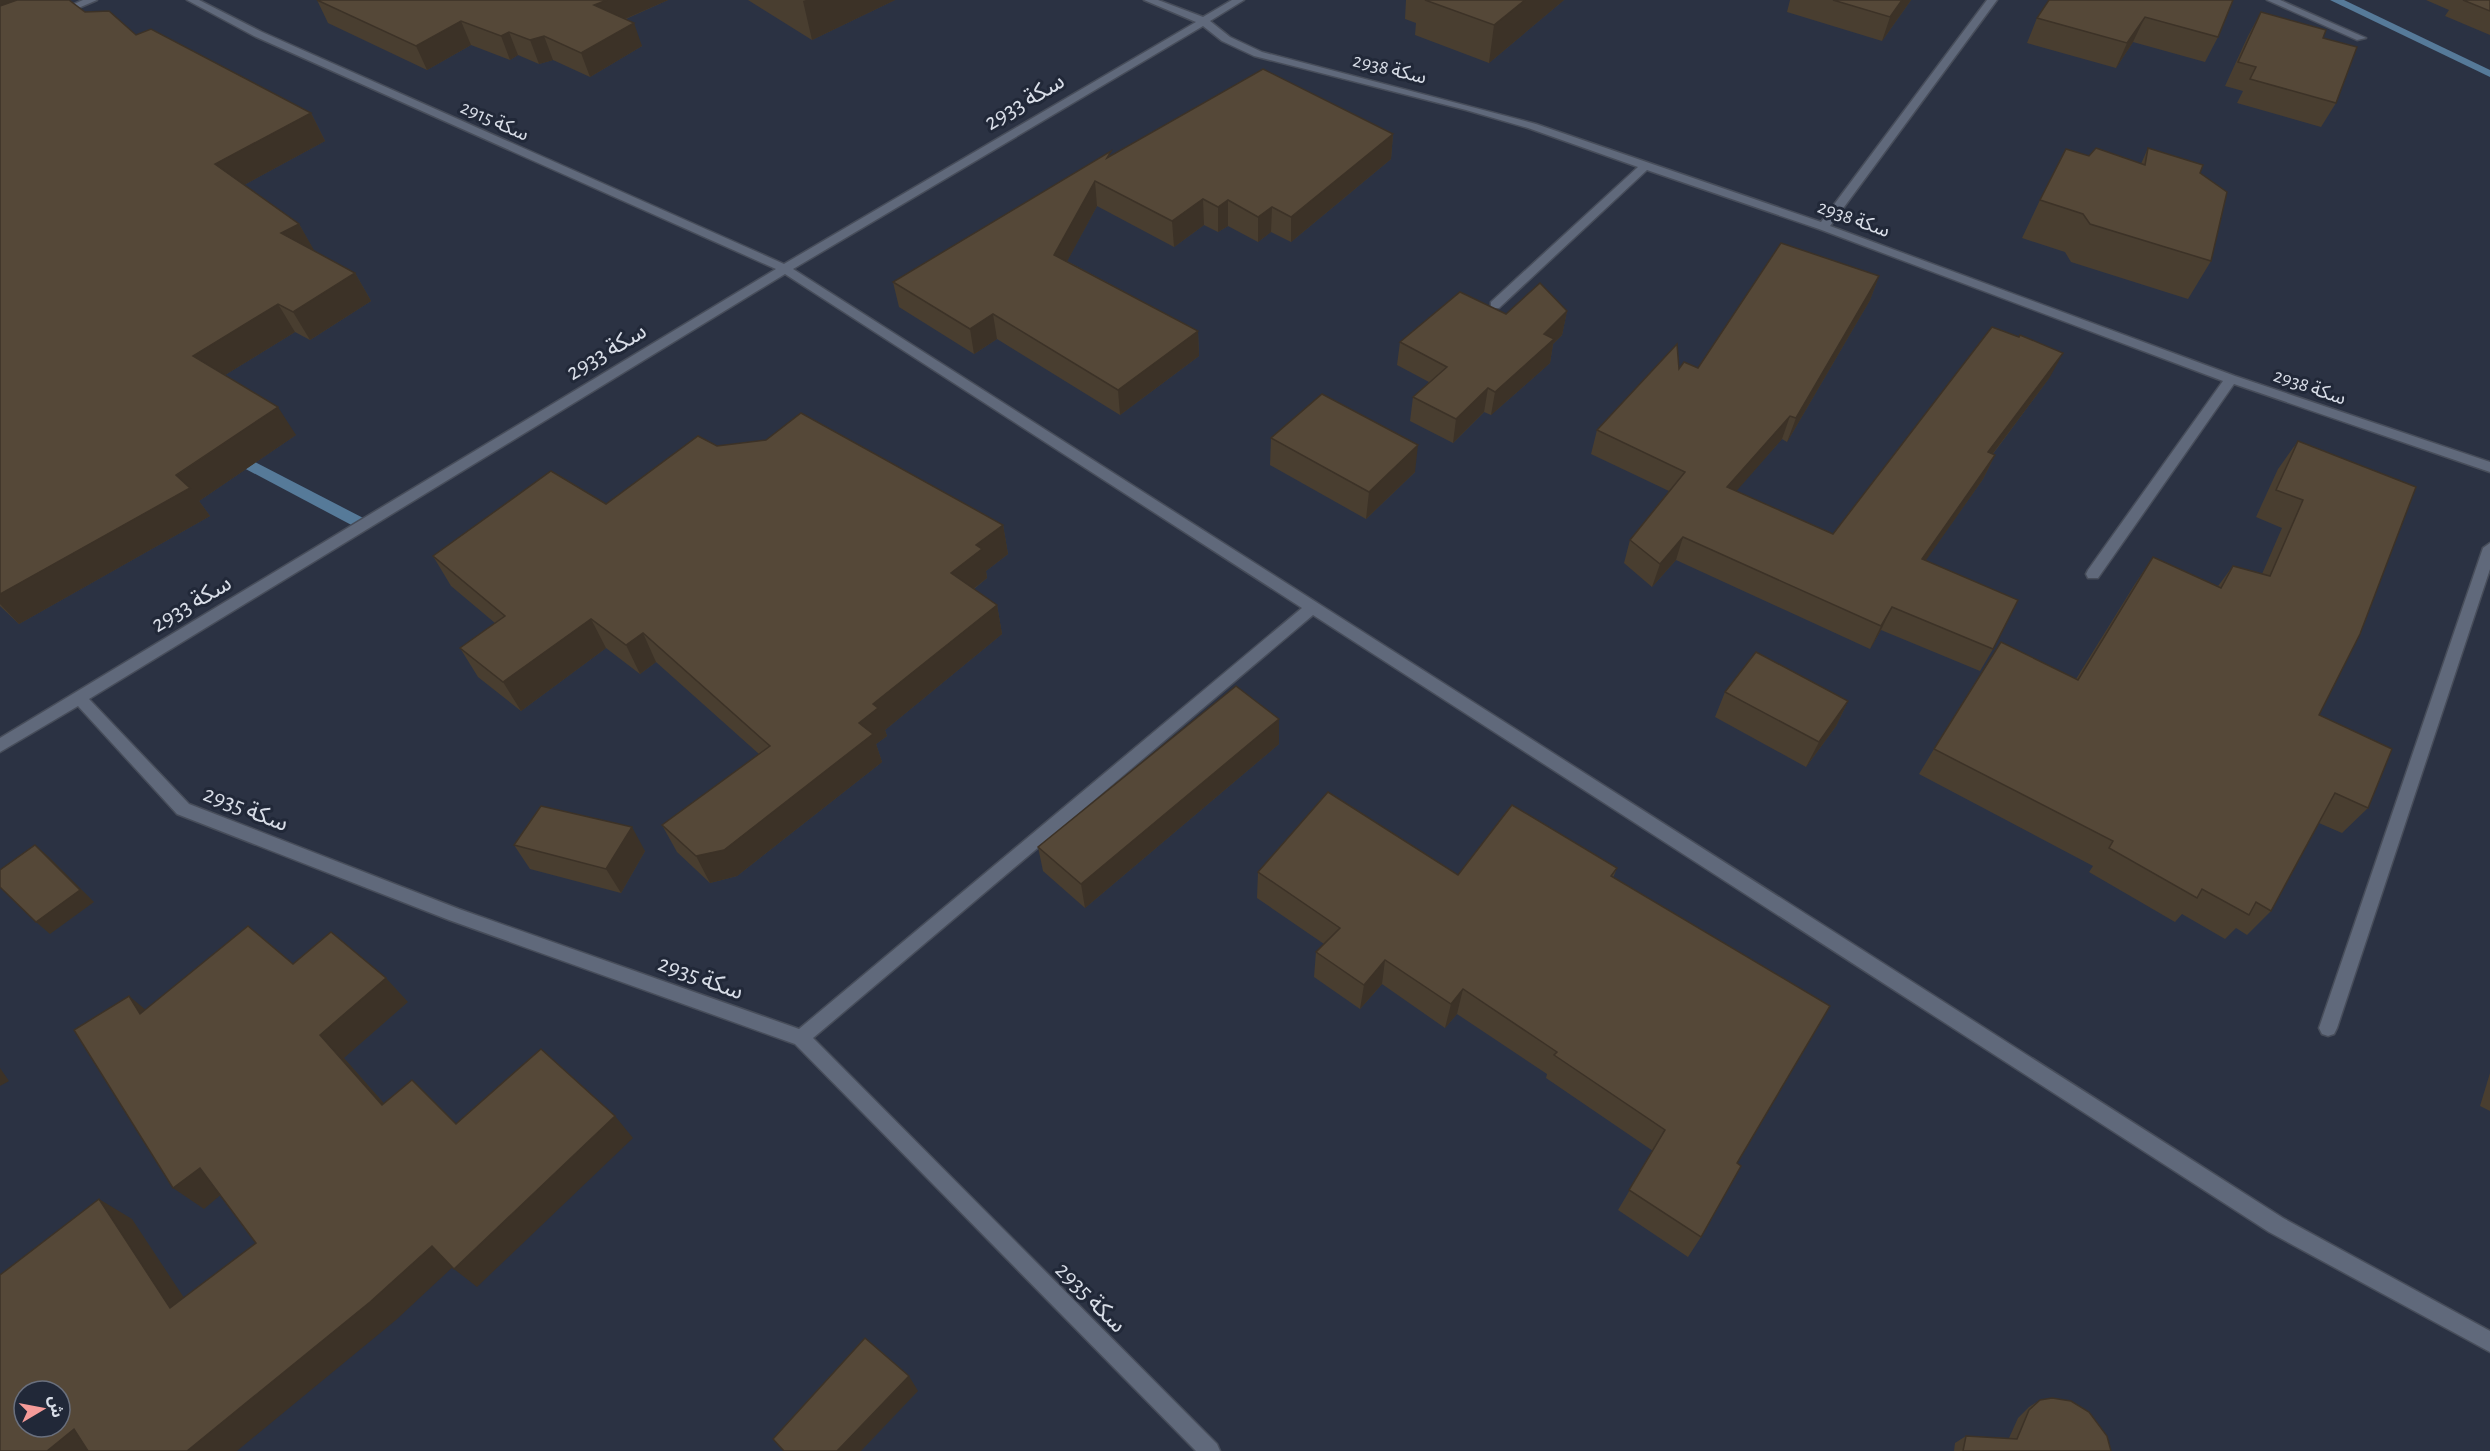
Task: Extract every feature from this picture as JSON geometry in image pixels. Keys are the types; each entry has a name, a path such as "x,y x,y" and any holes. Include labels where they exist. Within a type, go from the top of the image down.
{"street":[{"path":"51,16 92,0"},
{"name":"سكة 2915","path":"192,0 258,34 785,268 2276,1226 2490,1342"},
{"path":"205,7 220,0"},
{"name":"سكة 2938","path":"1149,0 1203,21 1226,39 1258,54 1532,126 1823,227 2230,379 2490,467"},
{"name":"سكة 2933","path":"0,746 785,268 1239,0"},
{"path":"1823,227 1992,0"},
{"path":"2272,0 2361,38"},
{"path":"1495,305 1644,166"},
{"path":"2092,574 2230,379"},
{"path":"2328,1029 2490,548"},
{"path":"801,1038 1312,607"},
{"name":"سكة 2935","path":"79,698 183,809 455,915 801,1038 1210,1451"}],"building":[{"path":"17,0 69,0 85,12 109,11 136,35 151,29 311,113 215,164 299,224 281,233 355,273 293,312 278,304 193,356 278,407 176,475 190,488 0,594 0,6"},
{"path":"317,0 607,0 594,5 634,23 581,53 544,36 530,40 509,32 501,36 461,21 416,46"},
{"path":"1425,0 1525,0 1494,25"},
{"path":"1833,0 1902,0 1890,17"},
{"path":"2049,0 2233,0 2218,37 2145,17 2127,43 2037,18"},
{"path":"2463,0 2490,0 2490,11"},
{"path":"2261,12 2326,30 2323,38 2357,47 2336,103 2250,79 2256,67 2238,62"},
{"path":"1263,69 1393,134 1291,217 1272,207 1258,217 1228,200 1218,207 1203,199 1172,221 1095,181 1054,255 1198,331 1118,390 993,314 970,329 893,282 1111,151 1107,158"},
{"path":"2096,148 2145,165 2148,148 2203,165 2200,173 2227,192 2211,261 2090,224 2083,214 2040,200 2066,149 2089,156"},
{"path":"1781,243 1879,276 1796,418 1790,416 1727,487 1833,534 1992,327 2019,337 2020,335 2063,353 1988,452 1995,455 1922,559 2018,600 1993,649 1892,607 1881,626 1683,537 1660,564 1630,540 1685,472 1597,430 1677,344 1679,369 1684,362 1698,368"},
{"path":"1540,283 1567,311 1544,334 1554,339 1495,392 1488,388 1456,419 1413,397 1447,367 1400,342 1460,292 1506,314"},
{"path":"1322,394 1418,445 1369,492 1271,438"},
{"path":"801,413 1003,525 976,545 982,549 951,573 997,605 873,704 878,708 859,723 873,734 724,850 696,856 662,825 770,746 643,633 626,645 591,619 503,682 460,648 505,616 433,556 551,471 606,504 698,436 717,446 766,440"},
{"path":"2298,441 2416,487 2360,634 2319,715 2392,749 2368,808 2335,793 2271,911 2256,902 2249,915 2202,889 2197,898 2109,848 2113,841 1934,749 2001,642 2078,680 2153,557 2221,588 2233,566 2270,576 2303,500 2276,490"},
{"path":"1756,652 1848,701 1819,742 1725,692"},
{"path":"1236,686 1279,719 1081,884 1038,847"},
{"path":"1328,792 1458,875 1512,805 1617,868 1611,876 1830,1006 1737,1163 1741,1166 1701,1237 1629,1190 1665,1130 1554,1055 1557,1052 1463,989 1451,1004 1385,960 1364,985 1316,952 1340,928 1258,872"},
{"path":"541,806 632,827 606,869 514,845"},
{"path":"35,845 80,890 36,922 0,887 0,870"},
{"path":"248,926 293,964 331,932 386,978 320,1035 382,1105 412,1080 456,1124 541,1049 615,1116 454,1269 432,1246 370,1302 187,1451 88,1451 74,1429 72,1431 72,1379 12,1379 12,1439 62,1439 47,1451 0,1451 0,1275 99,1199 170,1308 256,1243 200,1168 173,1188 74,1030 129,996 140,1014"},
{"path":"865,1338 909,1376 837,1451 784,1451 773,1439"},
{"path":"2052,1398 2071,1401 2089,1412 2107,1436 2111,1451 1963,1451 1966,1436 2017,1439 2029,1410 2040,1400"}],"waterway":[{"path":"2335,0 2490,74"},
{"path":"232,455 364,525"}]}
